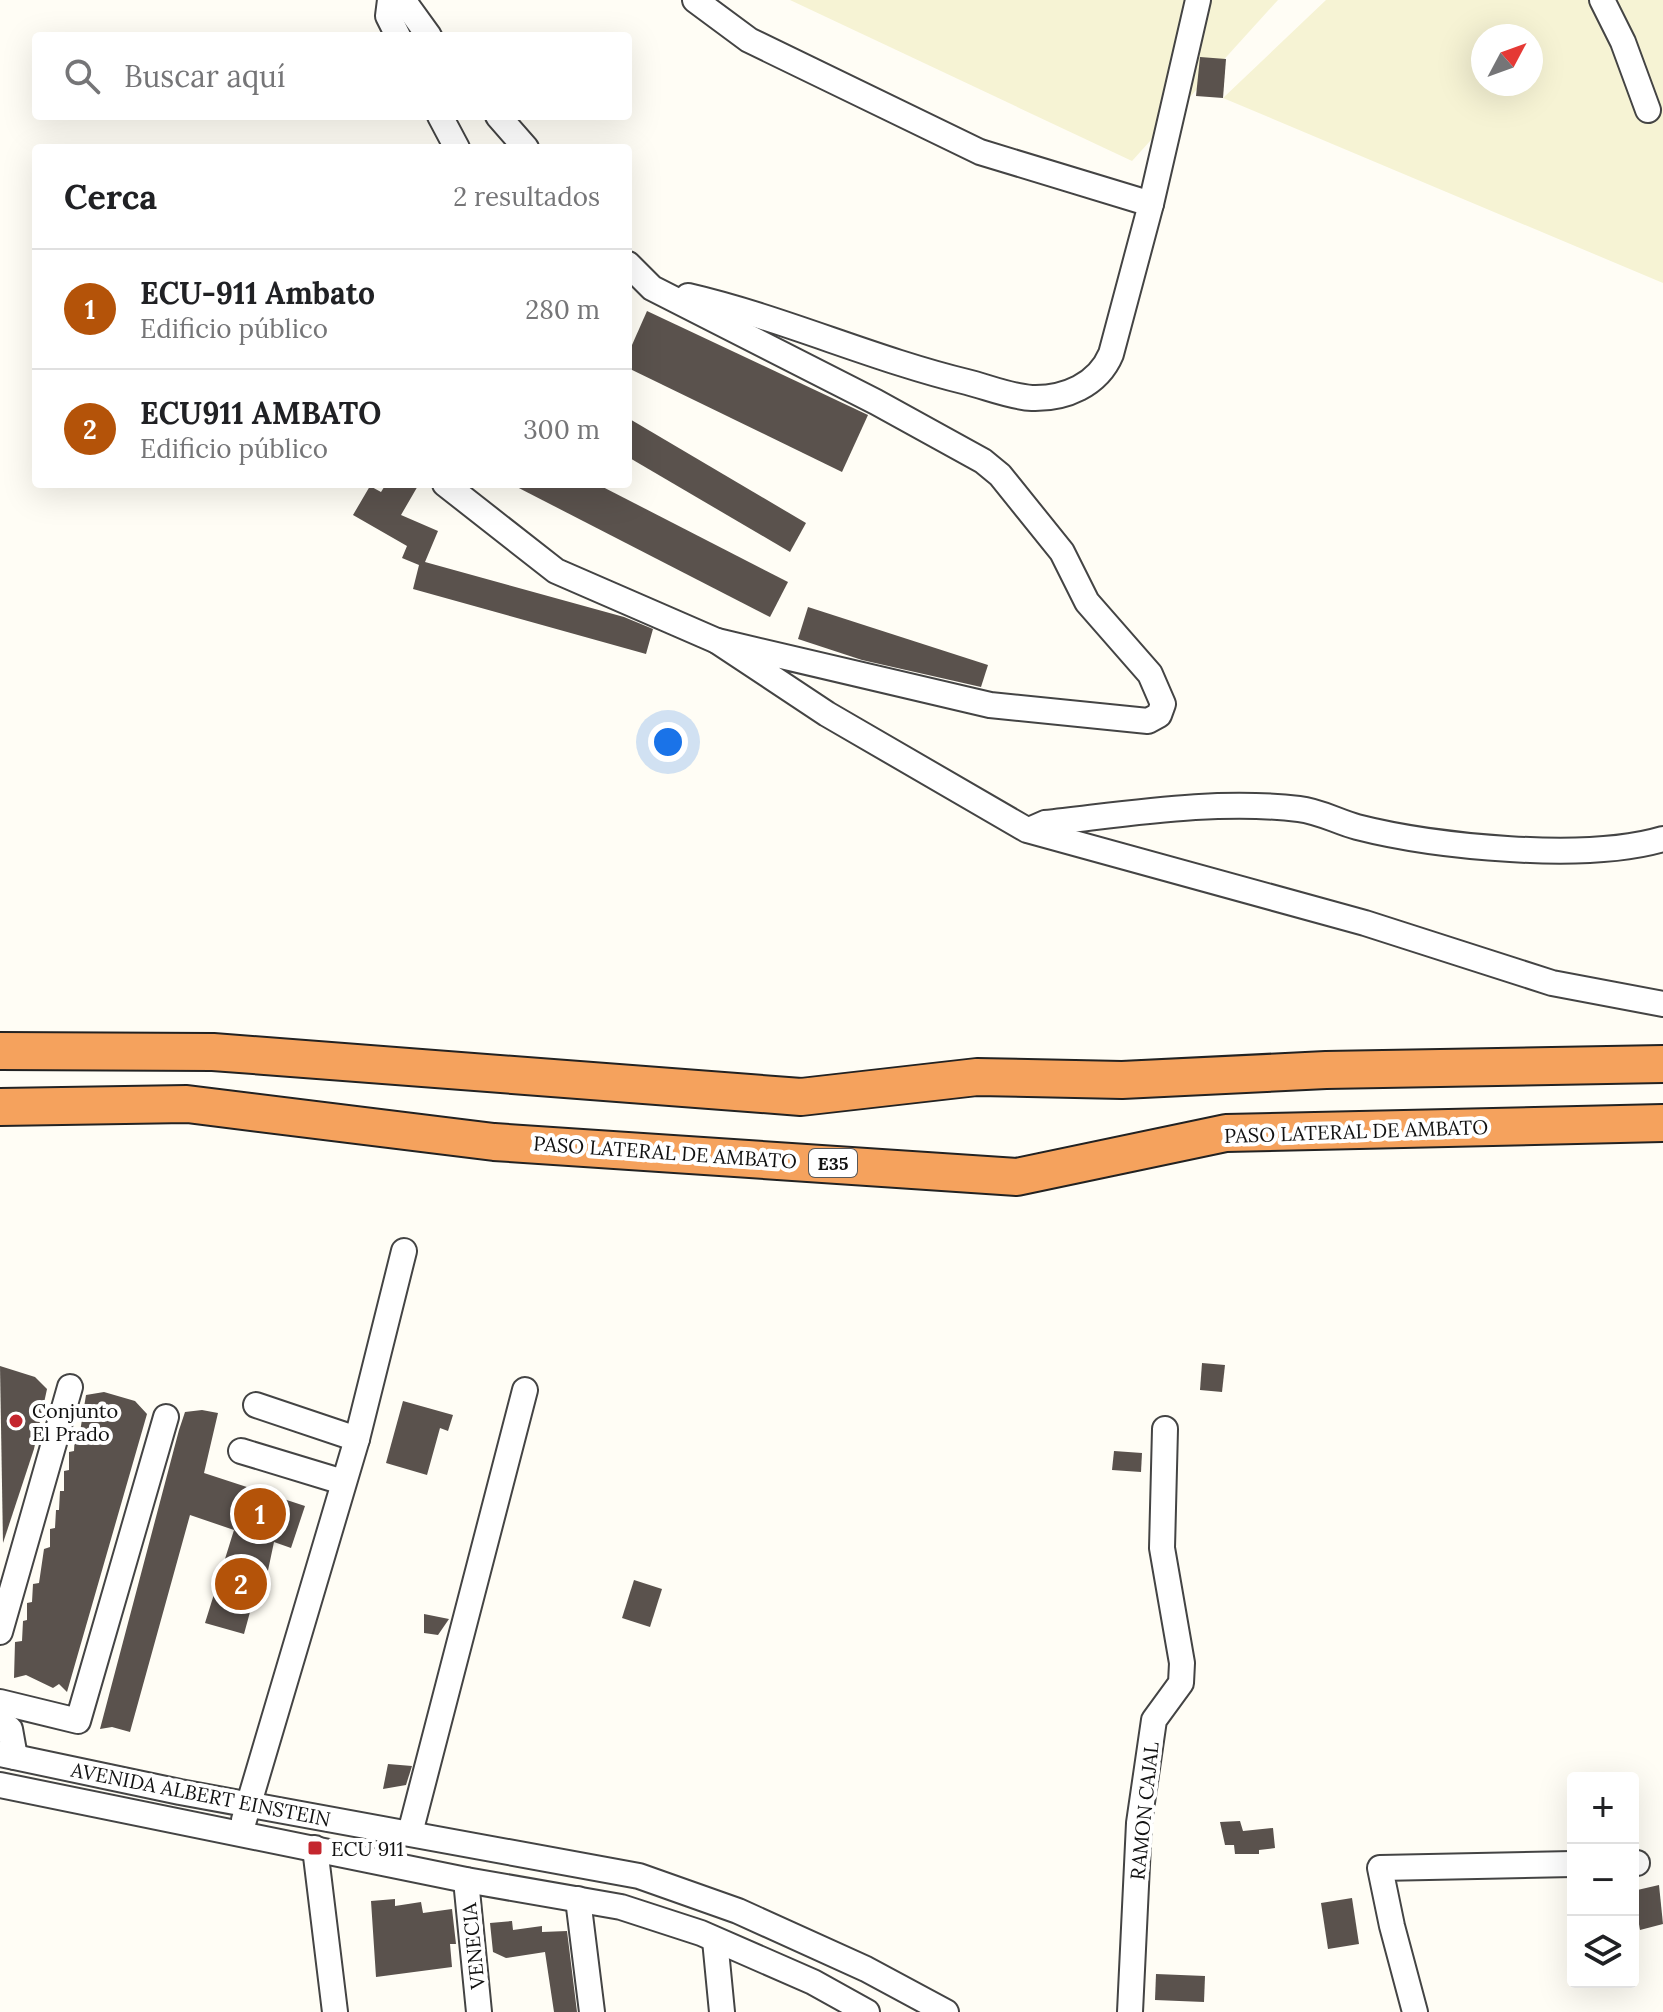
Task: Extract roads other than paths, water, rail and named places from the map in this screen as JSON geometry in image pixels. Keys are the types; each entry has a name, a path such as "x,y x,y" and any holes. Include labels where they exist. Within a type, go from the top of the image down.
{"highway":[{"path":"0,1051 213,1052 801,1097 977,1077 1122,1080 1326,1070 1663,1064"},
{"name":"PASO LATERAL DE AMBATO","path":"0,1107 187,1104 494,1142 1017,1177 1226,1133 1663,1123"}],"street":[{"path":"390,0 388,16 396,32"},
{"path":"403,0 426,32"},
{"path":"695,0 749,40 980,152 1151,204"},
{"path":"652,288 753,311 912,369 1031,398 1069,392 1088,384 1104,372 1107,363 1151,204 1198,0"},
{"path":"1602,0 1623,42 1648,110"},
{"path":"442,120 455,144"},
{"path":"502,120 522,144"},
{"path":"632,268 652,288 876,402 983,461 1000,475 1062,552 1087,602 1150,674 1161,692 1163,704 1159,715 1148,721 990,705 717,641"},
{"path":"450,488 556,571 717,641 827,714 1027,830 1365,923 1552,983 1663,1004"},
{"path":"1027,830 1045,823 1221,806 1302,809 1358,827 1453,842 1552,852 1637,847 1663,839"},
{"path":"241,1834 246,1804 256,1788 357,1439 404,1251"},
{"path":"0,1632 70,1387"},
{"path":"410,1833 525,1390"},
{"path":"256,1405 357,1439"},
{"path":"0,1702 78,1721 166,1417"},
{"name":"RAMON CAJAL","path":"1130,2012 1139,1823 1154,1720 1174,1698 1182,1673 1162,1548 1165,1429"},
{"path":"241,1451 343,1482"},
{"path":"0,1721 10,1729 8,1756"},
{"name":"AVENIDA ALBERT EINSTEIN","path":"8,1756 246,1804 639,1876 738,1911 817,1946 946,2012"},
{"name":"AVENIDA ALBERT EINSTEIN","path":"0,1785 466,1880 621,1907 715,1940 813,1982 867,2012"},
{"path":"315,1848 335,2012"},
{"path":"1415,2012 1380,1868 1567,1864"},
{"name":"VENECIA","path":"466,1880 479,2012"},
{"path":"578,1899 592,2012"},
{"path":"715,1940 722,2012"}],"place":[{"name":"Conjunto El Prado","path":"16,1421"},
{"name":"ECU-911 Ambato","path":"260,1514"},
{"name":"ECU911 AMBATO","path":"241,1584"},
{"name":"ECU 911","path":"315,1848"}]}
